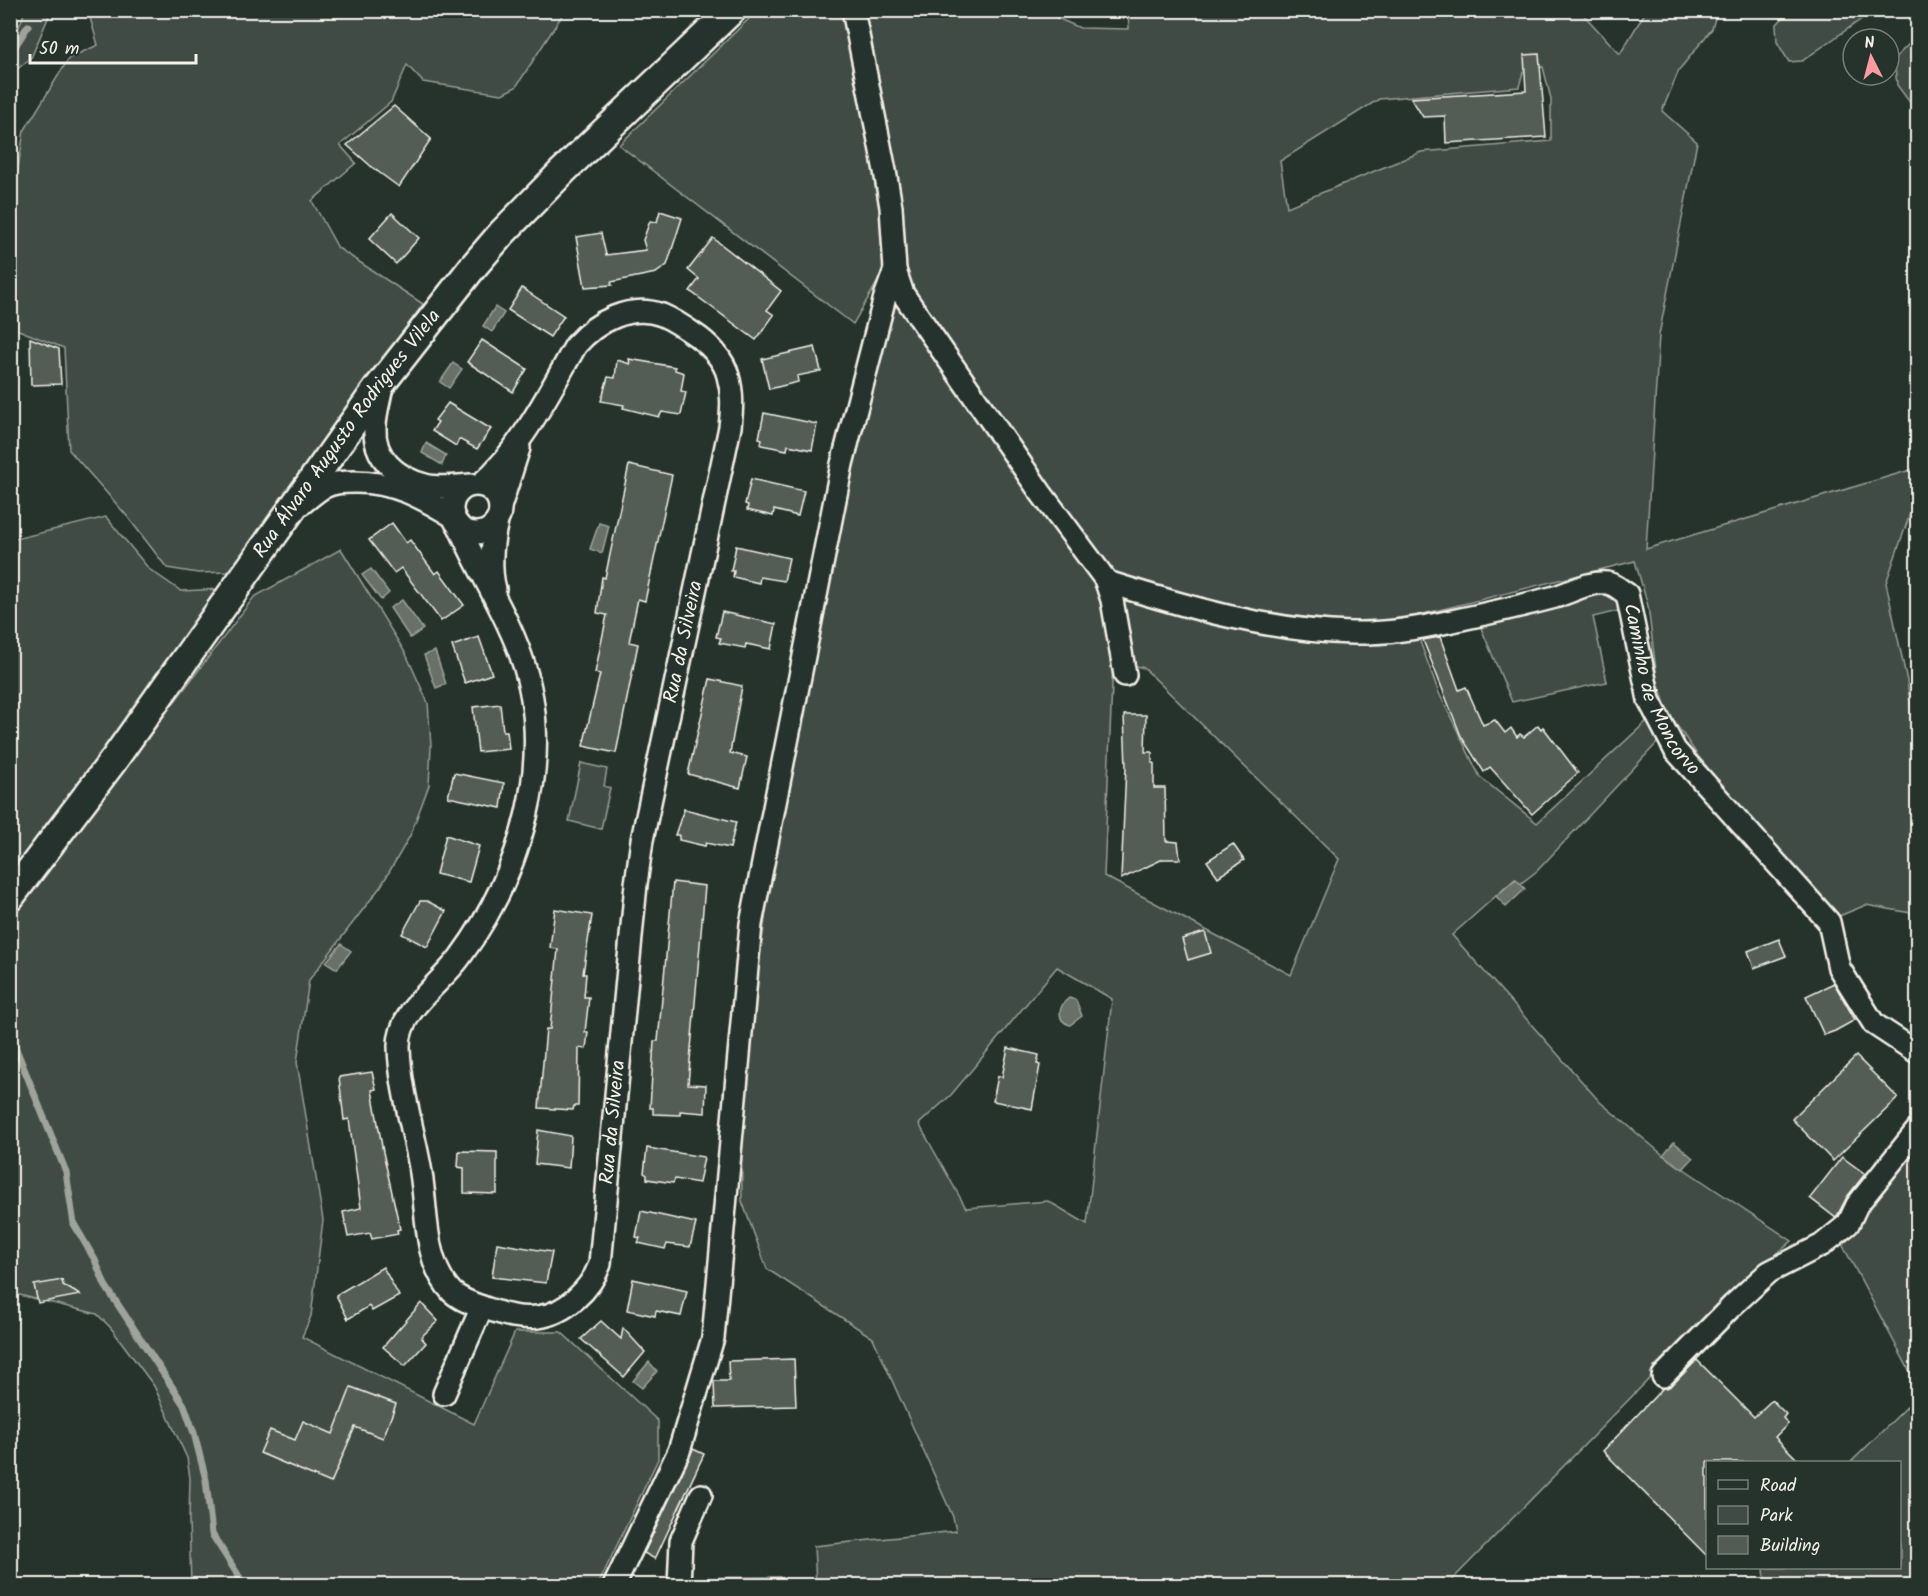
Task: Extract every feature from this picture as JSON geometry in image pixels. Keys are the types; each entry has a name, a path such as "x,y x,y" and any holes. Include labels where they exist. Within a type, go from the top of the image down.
{"main road":[{"name":"Rua Álvaro Augusto Rodrigues Vilela","path":"10,897 113,761 382,383 502,233 563,171 732,10"}],"street":[{"path":"853,10 891,207 895,270 903,294 946,359 1107,582 1125,675"},
{"path":"614,1586 679,1451 713,1338 752,924 842,464 885,297 895,270"},
{"name":"Rua da Silveira","path":"646,312 660,314 675,321 704,340 719,358 728,374 732,408 730,427 642,840 600,1264 595,1277 585,1290 551,1314 513,1318 470,1303 453,1292 438,1271 429,1250 423,1183 401,1068 399,1044 400,1034 409,1015 459,960 475,936 508,872 523,828 535,766 530,686 522,658 499,606 470,554 453,508 458,494 476,485 502,463 523,436 576,345 585,334 601,322 617,315 646,312"},
{"path":"378,449 375,428 382,383"},
{"name":"Rua da Silveira","path":"499,606 493,579 492,546 499,514 523,436"},
{"path":"363,441 371,442 378,449 385,463 400,476 426,485 442,487 476,485 488,488 494,493 499,514 492,527 478,533 464,529 456,520 420,496 400,488 347,479 340,473 336,463 336,448 363,441"},
{"path":"289,513 322,488 339,482 369,482"},
{"name":"Caminho de Moncorvo","path":"1107,582 1173,602 1245,619 1314,631 1354,633 1388,631 1450,622 1556,596 1594,583 1614,585 1627,594 1649,700 1676,750 1829,922 1839,968 1874,1024 1917,1053"},
{"path":"1663,1376 1769,1272 1822,1245 1848,1224 1857,1205 1917,1129"},
{"path":"444,1394 482,1307"},
{"path":"680,1586 681,1541 701,1495"}],"green space":[{"path":"1790,10 1873,11 1850,27 1841,27 1841,34 1802,61 1789,62 1777,42 1776,25"},
{"path":"25,11 51,11 31,58 11,74 11,42"},
{"path":"88,11 565,11 516,87 502,94 423,82 407,65 391,102 340,145 356,163 312,201 338,248 423,304 240,564 228,572 198,573 167,568 127,516 69,450 64,348 11,327 11,211 24,131 69,58 98,45"},
{"path":"757,11 845,11 886,217 884,271 853,324 619,145"},
{"path":"860,11 1041,11 1080,28 1129,29 1128,11 1580,11 1620,54 1646,11 1717,11 1712,29 1679,70 1662,111 1697,142 1659,335 1646,549 1917,468 1917,508 1911,511 1886,583 1907,681 1917,753 1917,914 1866,905 1839,916 1742,809 1698,756 1667,711 1657,678 1648,606 1635,561 1411,617 1439,693 1480,777 1537,823 1647,721 1658,742 1537,871 1520,884 1515,879 1452,935 1600,1102 1663,1155 1792,1241 1748,1278 1447,1585 816,1585 814,1546 956,1531 953,1517 873,1338 767,1269 742,1201 741,1098 772,867 886,307 896,305 952,383 906,277","holes":["1543,67 1551,99 1551,141 1421,152 1287,207 1280,161 1379,99 1519,87 1523,72","1113,660 1144,668 1339,859 1291,975 1104,876","1057,967 1112,999 1087,1224 1048,1201 966,1208 919,1124 951,1095"]},
{"path":"1918,39 1917,112 1898,87 1901,87 1901,52 1913,40"},
{"path":"106,517 149,569 181,591 219,589 11,877 11,540"},
{"path":"341,549 406,654 428,703 431,746 429,785 410,836 381,886 309,980 297,1062 323,1220 311,1316 302,1337 474,1424 515,1332 561,1332 658,1421 658,1459 598,1585 191,1585 190,1478 187,1458 154,1386 111,1328 97,1314 11,1293 10,919 254,597"},
{"path":"1605,592 1621,603 1622,610 1593,617 1607,682 1512,702 1479,623"},
{"path":"581,763 607,769 604,786 610,788 601,829 569,821"},
{"path":"1917,1143 1918,1290 1910,1307 1917,1319 1917,1385 1842,1244"},
{"path":"1917,1397 1917,1585 1770,1585 1765,1578 1764,1569 1901,1569 1901,1461 1852,1461"},
{"path":"780,1577 780,1585 687,1585 687,1578"}],"shaded area":[{"path":"495,307 504,313 492,332 483,326"},
{"path":"453,363 462,369 449,388 440,382"},
{"path":"426,443 446,455 442,465 422,453"},
{"path":"599,523 609,526 602,553 590,549"},
{"path":"371,569 389,593 381,600 362,575"},
{"path":"402,600 423,629 410,638 390,608"},
{"path":"435,651 446,684 436,688 424,655"},
{"path":"1516,879 1525,889 1506,907 1496,896"},
{"path":"341,944 351,951 337,969 326,962"},
{"path":"1069,998 1076,1000 1082,1016 1070,1025 1062,1020 1060,1013 1065,1001"},
{"path":"1674,1142 1693,1158 1683,1169 1663,1155"},
{"path":"649,1362 657,1371 642,1388 633,1381"}],"building":[{"path":"1539,54 1546,137 1446,143 1445,116 1423,117 1411,98 1526,91 1524,55"},
{"path":"394,106 431,139 399,187 347,145"},
{"path":"660,211 682,218 667,265 656,273 611,282 612,285 585,287 576,237 601,233 606,255 646,250 643,240 650,221 657,222"},
{"path":"392,213 419,238 396,264 369,239"},
{"path":"713,238 781,291 767,310 774,315 756,340 690,291 699,279 688,270"},
{"path":"522,288 564,316 550,337 508,310"},
{"path":"30,338 59,349 61,384 31,385"},
{"path":"482,340 527,369 513,392 467,362"},
{"path":"815,347 821,371 797,376 798,382 769,389 762,359"},
{"path":"629,359 675,367 675,370 684,373 681,391 686,392 681,415 662,412 659,417 623,408 624,405 601,401 608,377 615,378 617,360 630,364"},
{"path":"448,403 491,429 477,449 459,439 456,446 432,431 438,422 435,420"},
{"path":"764,413 817,424 812,450 788,445 787,450 761,445 762,439 759,438"},
{"path":"629,465 672,475 645,601 638,599 629,642 638,644 616,753 583,746 600,674 595,673 607,615 597,613 602,577 605,578"},
{"path":"751,479 804,491 798,516 774,510 773,516 747,510 748,505 745,504"},
{"path":"392,523 406,543 410,540 435,574 439,571 464,605 441,621 401,568 394,573 369,540"},
{"path":"736,546 789,558 784,581 760,577 759,583 733,577 734,571 731,571"},
{"path":"722,612 776,624 771,649 746,644 745,648 719,643 721,638 716,637"},
{"path":"479,637 492,674 465,683 452,646"},
{"path":"1440,637 1459,690 1466,687 1483,725 1495,720 1505,733 1511,728 1517,737 1520,734 1524,737 1538,725 1541,729 1543,727 1578,773 1532,814 1490,767 1484,772 1461,736 1423,640"},
{"path":"710,679 742,686 730,753 747,757 740,788 688,774"},
{"path":"500,704 503,731 507,731 509,749 478,752 473,707"},
{"path":"1124,715 1146,715 1145,752 1152,752 1154,788 1165,788 1166,841 1178,842 1180,859 1163,859 1121,879 1126,767"},
{"path":"454,773 504,783 501,808 448,797"},
{"path":"684,809 736,822 730,848 706,843 705,846 679,840 679,835 675,835"},
{"path":"446,835 479,846 469,882 436,874"},
{"path":"1233,844 1244,860 1218,877 1207,861"},
{"path":"673,882 705,886 688,1084 706,1085 705,1113 680,1111 680,1115 653,1114 653,1108 650,1108 654,1041 658,1041"},
{"path":"420,901 427,901 446,911 427,947 402,934"},
{"path":"555,909 592,915 583,974 586,974 584,997 589,997 585,1032 588,1032 586,1049 579,1048 578,1106 574,1106 573,1110 539,1108 546,1029 550,1029 558,949 550,948"},
{"path":"1205,932 1211,953 1188,960 1182,939"},
{"path":"1779,939 1786,956 1754,968 1748,951"},
{"path":"1834,983 1855,1020 1824,1035 1806,996"},
{"path":"1008,1048 1039,1055 1037,1064 1040,1065 1032,1109 993,1101 998,1076 1002,1077"},
{"path":"1856,1056 1898,1098 1833,1161 1792,1119"},
{"path":"372,1072 376,1089 372,1090 383,1152 400,1229 397,1230 398,1234 372,1239 370,1233 348,1237 343,1212 361,1208 349,1119 344,1120 339,1077"},
{"path":"538,1130 571,1136 569,1168 535,1164"},
{"path":"647,1148 704,1157 699,1183 675,1179 673,1183 647,1179 644,1173"},
{"path":"459,1151 497,1152 497,1194 464,1193 464,1168 458,1167"},
{"path":"1842,1157 1865,1174 1847,1197 1836,1218 1810,1198"},
{"path":"641,1211 696,1223 690,1247 667,1244 665,1249 638,1243 640,1238 636,1237"},
{"path":"497,1243 552,1252 546,1283 492,1277"},
{"path":"383,1267 399,1296 372,1311 369,1306 348,1319 336,1295"},
{"path":"633,1279 687,1291 681,1316 656,1311 655,1316 627,1310"},
{"path":"62,1280 63,1285 80,1295 38,1303 34,1285"},
{"path":"421,1303 438,1321 421,1337 426,1343 405,1366 383,1347"},
{"path":"601,1321 621,1339 623,1328 645,1352 624,1377 581,1339"},
{"path":"794,1359 796,1406 715,1408 714,1381 729,1381 728,1361"},
{"path":"1697,1360 1754,1417 1772,1400 1786,1414 1783,1418 1788,1424 1775,1437 1799,1461 1706,1461 1706,1555 1603,1451 1663,1388 1672,1385"},
{"path":"351,1387 396,1404 383,1438 355,1427 331,1483 260,1453 270,1430 295,1440 303,1421 333,1434"},
{"path":"693,1449 704,1454 655,1559 644,1553"}],"waterway":[{"path":"10,54 28,26"},
{"path":"10,1034 66,1172 74,1224 95,1260 105,1285 184,1405 206,1480 212,1534 245,1586"}]}
